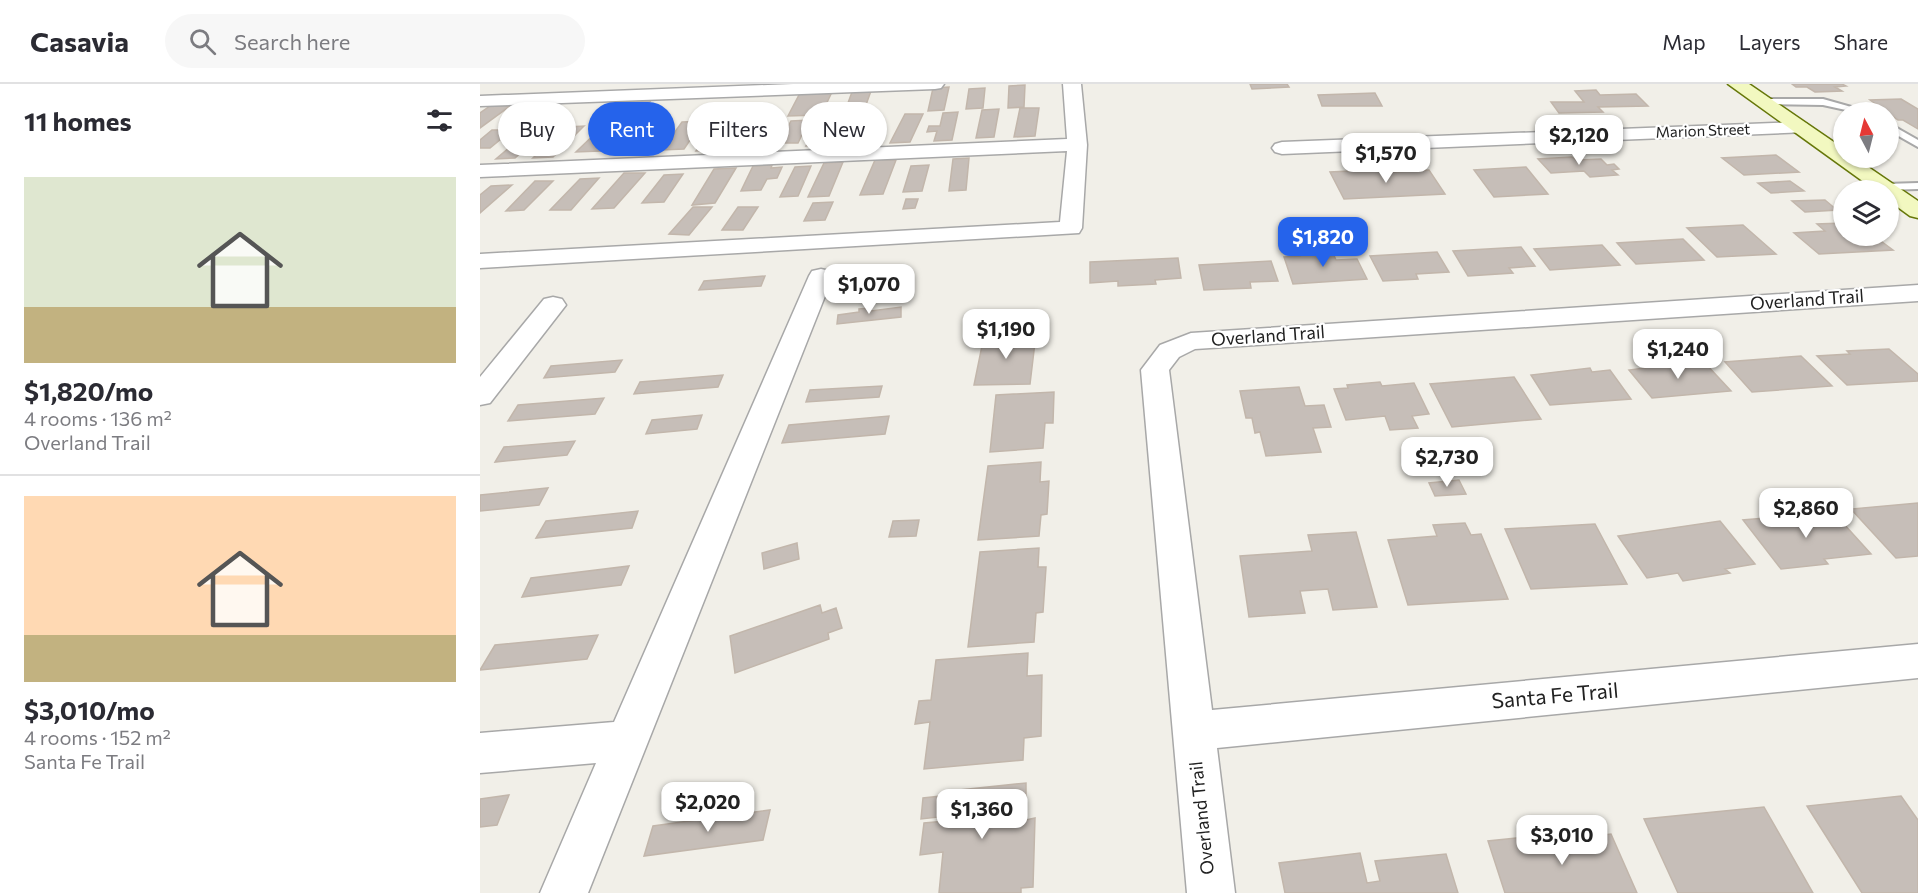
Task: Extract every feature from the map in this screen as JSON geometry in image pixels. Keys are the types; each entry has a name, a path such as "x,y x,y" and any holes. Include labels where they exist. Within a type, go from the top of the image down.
{"street":[{"path":"480,101 935,84"},
{"path":"480,261 1071,228 1077,144 1072,84"},
{"path":"1737,84 1874,180"},
{"name":"Marion Street","path":"1282,148 1800,128"},
{"path":"480,171 1077,144"},
{"path":"1899,198 1918,211"},
{"path":"564,893 821,276"},
{"name":"Overland Trail","path":"1211,893 1155,370 1161,358 1173,348 1191,341 1202,340 1918,293"},
{"path":"480,396 553,305"},
{"name":"Santa Fe Trail","path":"1192,730 1918,661"},
{"path":"480,753 626,741"}],"lane":[{"path":"1763,102 1823,102 1833,104"},
{"path":"1899,131 1913,138 1918,144"},
{"path":"1899,187 1918,186"}],"building":[{"path":"1250,84 1287,84 1289,87 1252,89"},
{"path":"1792,84 1842,84 1846,86 1835,87 1842,91 1815,92 1807,87 1796,87"},
{"path":"1025,85 1024,107 1008,108 1009,86"},
{"path":"949,87 944,110 928,111 933,88"},
{"path":"985,88 983,108 966,109 969,89"},
{"path":"1596,90 1600,95 1636,94 1648,106 1598,107 1603,112 1559,113 1551,102 1584,102 1575,91"},
{"path":"871,91 867,102 848,102 852,92"},
{"path":"832,92 827,102 801,102 801,116 789,116 800,93"},
{"path":"1375,93 1382,106 1322,106 1318,95"},
{"path":"633,98 653,98 650,102 630,102"},
{"path":"1901,99 1918,109 1918,129 1899,120 1899,102 1873,102 1870,100"},
{"path":"490,106 498,106 498,115 480,128 480,113"},
{"path":"1020,108 1039,108 1035,136 1014,137"},
{"path":"999,109 994,137 976,138 982,110"},
{"path":"958,112 952,140 934,141 937,131 927,132 929,126 940,126 943,113"},
{"path":"905,114 923,114 910,142 890,143"},
{"path":"801,120 801,137 798,143 789,143 791,121"},
{"path":"682,122 687,122 687,145 684,149 675,149 675,132"},
{"path":"576,126 584,126 576,134"},
{"path":"492,130 498,130 498,141 490,148 480,148 480,140"},
{"path":"588,140 588,152 576,152"},
{"path":"1776,155 1799,172 1744,175 1722,158"},
{"path":"500,156 517,156 515,158 496,159"},
{"path":"535,156 554,156 553,157 533,158"},
{"path":"1572,157 1576,160 1601,159 1607,165 1614,164 1619,169 1612,170 1618,175 1590,177 1584,171 1551,173 1538,159"},
{"path":"969,158 966,190 949,191 953,159"},
{"path":"875,160 896,160 883,194 860,195"},
{"path":"843,162 829,196 808,197 824,163"},
{"path":"772,165 771,168 782,167 777,178 767,179 761,190 741,191 753,166"},
{"path":"929,165 922,191 903,192 911,166"},
{"path":"811,166 798,196 780,197 795,167"},
{"path":"1526,167 1548,194 1494,197 1474,170"},
{"path":"736,168 715,203 692,205 714,169"},
{"path":"1392,169 1394,172 1429,170 1445,194 1344,199 1330,172"},
{"path":"624,173 645,173 614,208 592,209"},
{"path":"683,174 664,202 642,203 664,175"},
{"path":"599,178 571,210 550,210 580,179"},
{"path":"535,181 553,181 524,210 506,211"},
{"path":"1790,181 1804,191 1771,193 1758,183"},
{"path":"512,185 480,213 480,195 491,186"},
{"path":"906,199 918,199 915,208 903,209"},
{"path":"1825,200 1833,207 1833,210 1805,212 1792,201"},
{"path":"833,202 825,220 804,221 813,203"},
{"path":"693,207 712,207 689,235 669,234"},
{"path":"738,207 758,207 743,230 722,230"},
{"path":"1833,223 1833,246 1888,246 1893,250 1819,254 1794,233 1825,231 1817,224"},
{"path":"1743,225 1776,254 1717,257 1687,228"},
{"path":"1683,239 1704,260 1636,264 1617,243"},
{"path":"1602,245 1620,265 1550,270 1534,249"},
{"path":"1521,247 1535,266 1509,268 1513,273 1468,276 1453,251"},
{"path":"1332,251 1336,260 1357,259 1367,279 1293,284 1284,257 1300,256 1298,253"},
{"path":"1437,252 1449,272 1416,274 1418,279 1383,281 1370,256"},
{"path":"1178,258 1181,278 1155,280 1156,284 1118,286 1118,281 1090,283 1090,262"},
{"path":"1271,261 1278,281 1250,282 1251,288 1204,290 1199,265"},
{"path":"765,276 761,286 699,290 704,281"},
{"path":"901,307 901,317 837,324 838,315 859,312 859,309 871,308 871,311"},
{"path":"1036,334 1030,384 974,385 984,336"},
{"path":"1889,349 1918,374 1918,381 1847,385 1817,356 1850,354 1847,351"},
{"path":"1801,356 1832,386 1752,392 1725,362"},
{"path":"622,360 615,372 544,378 551,366"},
{"path":"1672,362 1675,366 1705,363 1731,391 1652,398 1629,370 1645,368 1642,364"},
{"path":"1590,368 1592,372 1610,370 1631,399 1550,405 1531,375"},
{"path":"723,375 718,387 634,394 640,382"},
{"path":"1514,377 1541,419 1452,427 1430,384"},
{"path":"1380,382 1382,386 1414,383 1429,414 1412,416 1418,428 1390,430 1385,416 1346,420 1334,389 1348,388 1347,385"},
{"path":"882,386 879,397 806,402 810,390"},
{"path":"1299,387 1305,406 1324,405 1331,427 1313,428 1321,452 1266,456 1260,432 1255,433 1252,418 1246,418 1240,391"},
{"path":"1054,392 1053,423 1045,423 1043,448 990,452 996,395"},
{"path":"604,398 595,414 508,421 518,405"},
{"path":"702,415 697,429 646,434 652,420"},
{"path":"889,416 885,434 782,443 789,425"},
{"path":"575,441 567,455 495,462 504,447"},
{"path":"1041,462 1040,482 1049,481 1047,514 1041,515 1039,536 978,540 988,466"},
{"path":"1459,480 1466,494 1435,496 1429,483"},
{"path":"548,488 539,505 480,511 480,495"},
{"path":"1918,503 1918,556 1896,558 1851,509"},
{"path":"638,511 632,528 536,538 546,521"},
{"path":"1833,512 1871,554 1824,559 1828,564 1781,569 1743,520"},
{"path":"919,520 916,536 889,537 893,521"},
{"path":"1720,521 1755,564 1725,569 1730,573 1683,581 1678,573 1647,578 1618,536"},
{"path":"1465,523 1471,535 1481,534 1508,599 1408,605 1388,540 1437,536 1433,525"},
{"path":"1595,524 1627,584 1531,589 1505,529"},
{"path":"1356,532 1377,607 1333,610 1328,589 1300,591 1305,613 1249,617 1240,556 1312,551 1308,535"},
{"path":"797,543 799,559 764,569 762,553"},
{"path":"1039,548 1038,567 1046,567 1043,612 1036,613 1034,642 968,647 980,552"},
{"path":"629,566 621,585 522,597 531,578"},
{"path":"820,605 822,613 836,608 842,628 828,633 829,639 735,673 730,636"},
{"path":"598,635 587,659 480,670 495,645"},
{"path":"1028,653 1027,676 1042,675 1041,736 1024,738 1023,760 924,769 930,722 915,724 919,701 931,700 936,660"},
{"path":"1026,783 1026,820 1035,818 1033,887 1021,888 1021,893 939,893 943,852 920,855 924,823 946,821 947,816 921,819 923,798 950,795 950,791"},
{"path":"509,795 497,825 480,827 480,799"},
{"path":"1901,796 1918,820 1918,893 1862,893 1807,806"},
{"path":"1764,807 1813,893 1678,893 1644,819"},
{"path":"770,810 763,840 644,856 653,826"},
{"path":"1611,834 1637,893 1505,893 1488,841 1526,837 1528,844"},
{"path":"1360,853 1367,883 1380,881 1375,861 1446,854 1458,893 1285,893 1279,863"}]}
